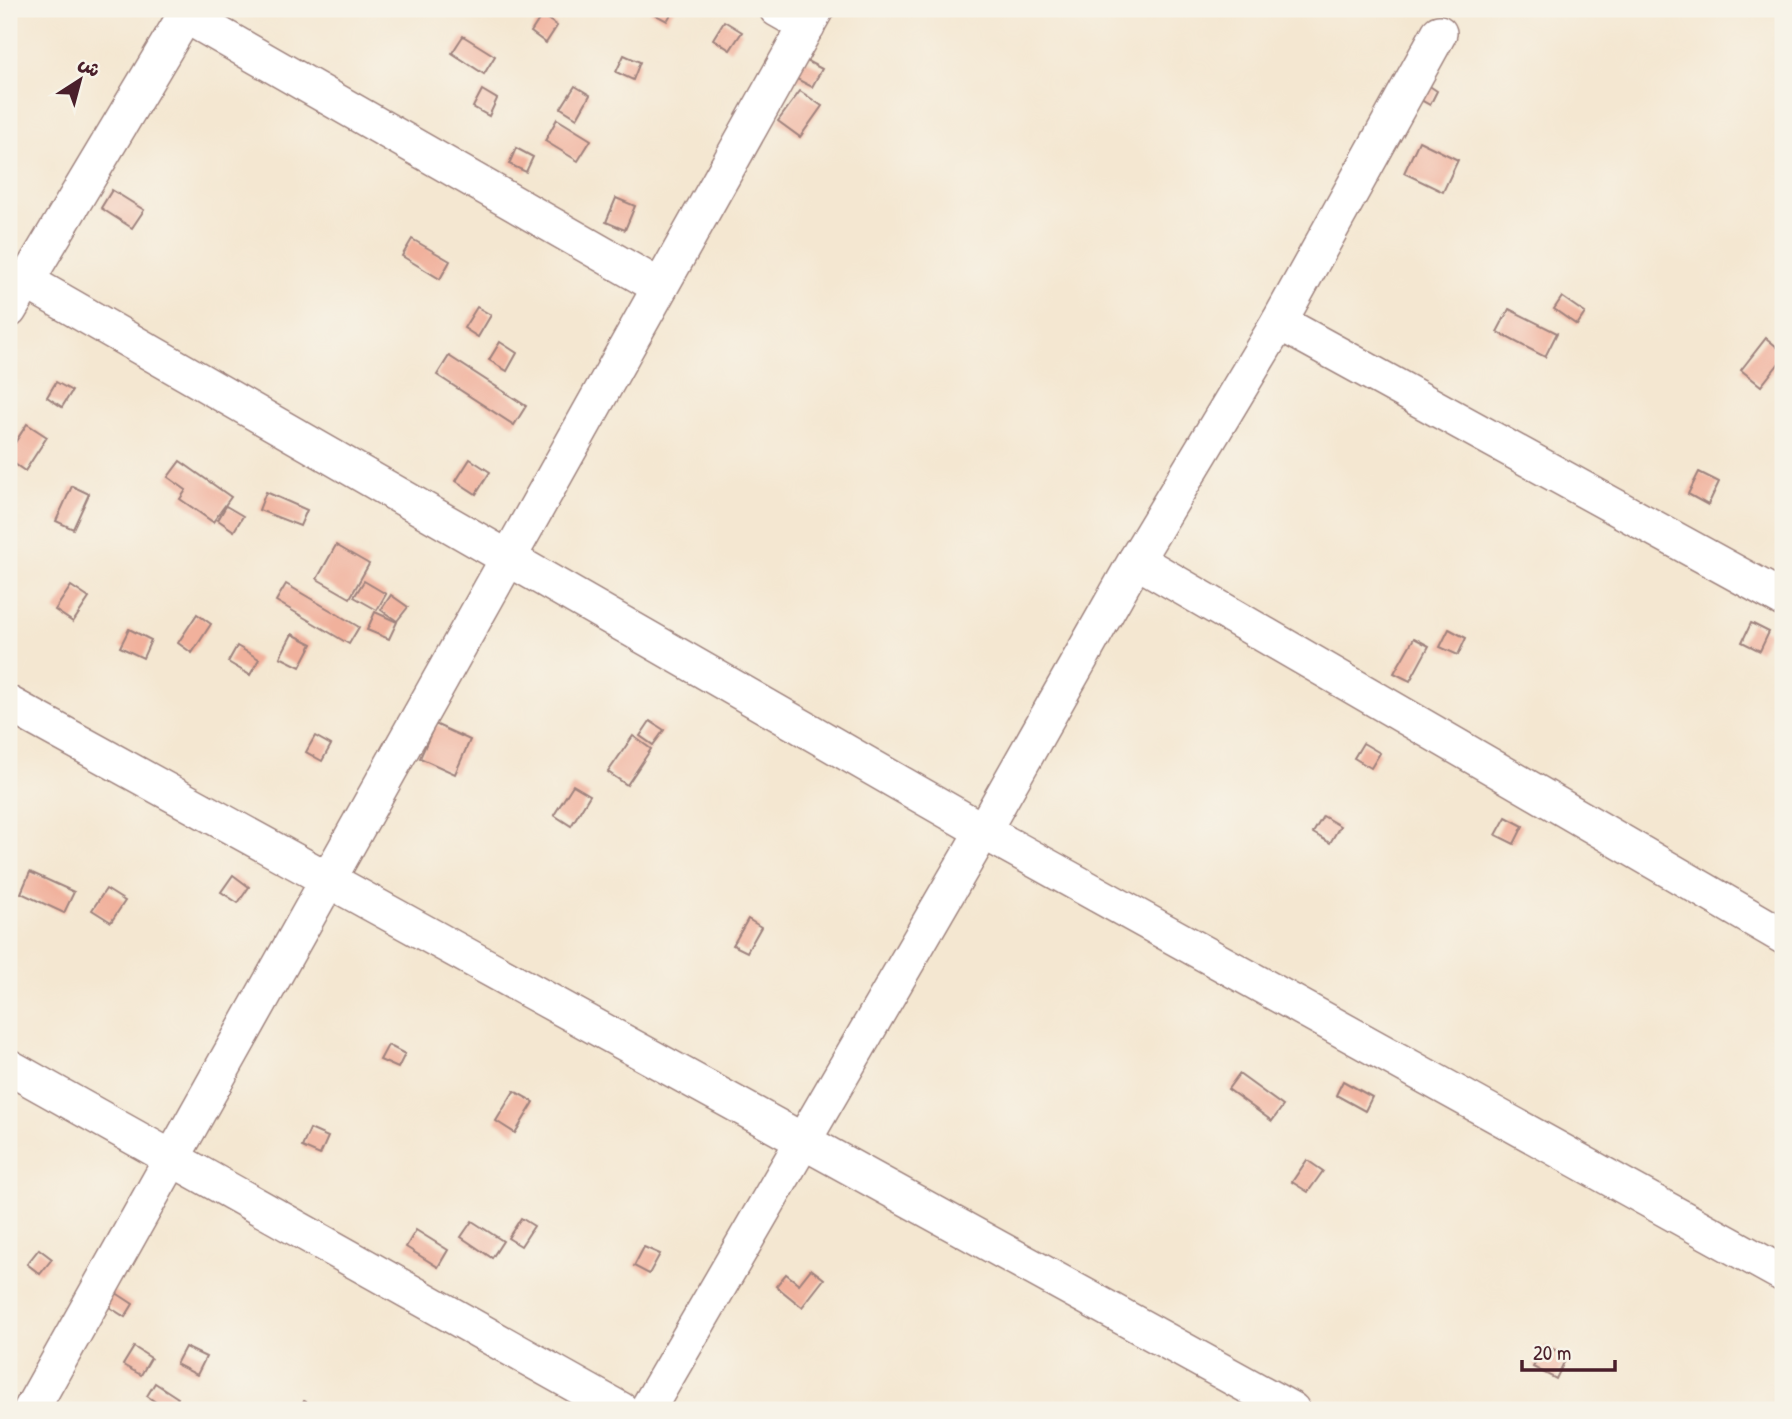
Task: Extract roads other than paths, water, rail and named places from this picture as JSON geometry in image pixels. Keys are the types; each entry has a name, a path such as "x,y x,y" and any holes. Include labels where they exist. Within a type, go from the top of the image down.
{"street":[{"path":"9,1397 32,1410 812,17 777,9"},
{"path":"9,310 187,12 660,287"},
{"path":"647,1410 983,831 1136,560 1279,322 1439,33"},
{"path":"26,281 983,831 1783,1274"},
{"path":"1279,322 1783,599"},
{"path":"1136,560 1783,936"},
{"path":"9,704 1292,1410"},
{"path":"9,1067 621,1410"}]}
